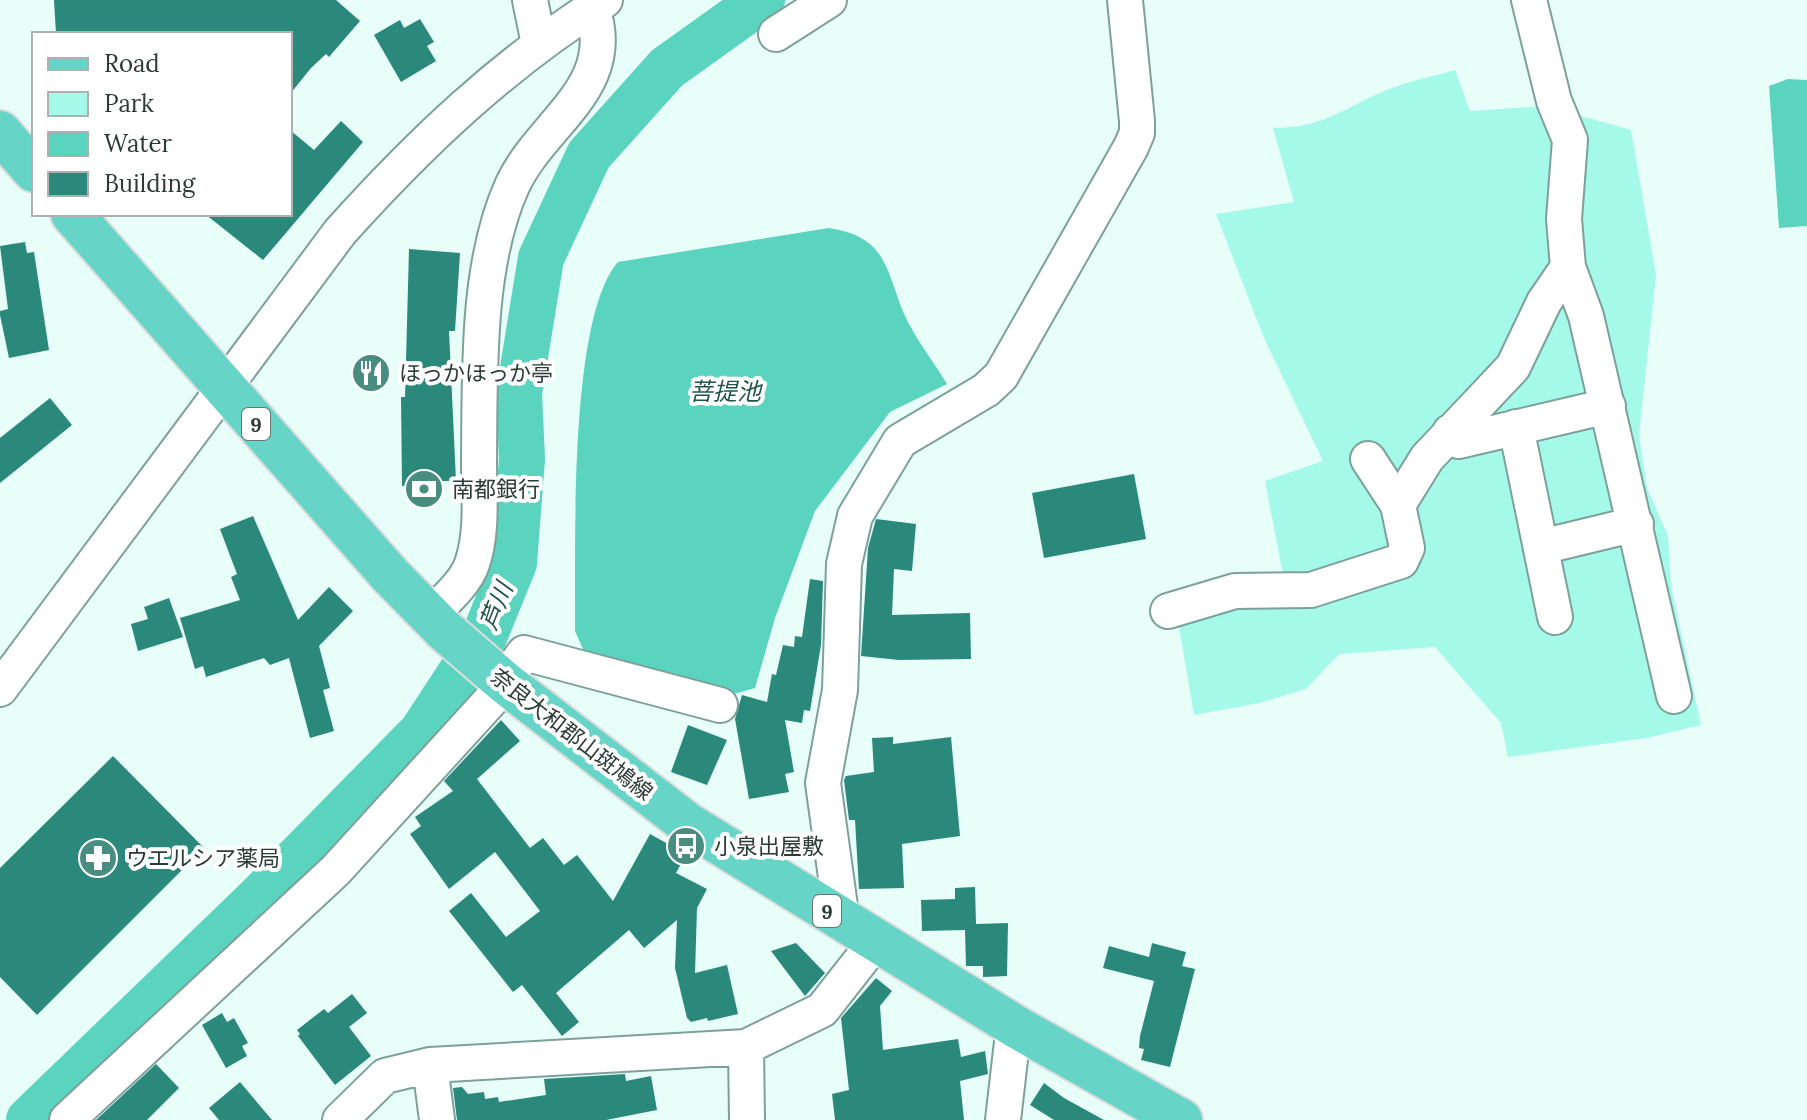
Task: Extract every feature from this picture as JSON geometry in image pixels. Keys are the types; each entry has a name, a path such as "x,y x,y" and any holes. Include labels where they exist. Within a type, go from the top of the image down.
{"main road":[{"path":"0,132 32,169"},
{"name":"奈良大和郡山斑鳩線","path":"74,216 437,623 498,677 688,824 1018,1028 1181,1120"}],"street":[{"path":"530,0 539,44"},
{"path":"776,34 829,0"},
{"path":"340,1120 385,1076 430,1065 746,1047 822,1010 859,931 823,783 840,690 844,564 855,516 900,441 986,390 1001,376 1131,147 1137,133 1137,121 1125,0"},
{"path":"1529,0 1540,53 1570,140 1564,219 1568,267 1586,316 1674,696"},
{"path":"0,689 340,232 444,122 539,44 598,4"},
{"path":"437,623 471,565 478,531 483,335 492,251 501,216 525,163 576,102 590,76 600,51 598,4"},
{"path":"1398,505 1427,458 1513,367 1544,302 1568,267"},
{"path":"1450,432 1459,441 1608,406"},
{"path":"1516,427 1555,617"},
{"path":"1168,611 1235,591 1311,590 1401,561 1407,548 1398,505 1368,459"},
{"path":"1541,547 1636,524"},
{"path":"67,1120 336,870 498,677 524,653 720,705"},
{"path":"1003,1120 1012,1042 1018,1028"},
{"path":"746,1047 747,1120"},
{"path":"430,1065 437,1120"}],"green space":[{"path":"1455,70 1470,111 1546,106 1631,130 1656,275 1639,435 1647,488 1668,536 1671,586 1701,725 1646,738 1508,757 1501,723 1435,647 1339,654 1306,689 1259,703 1194,715 1175,603 1284,580 1265,481 1323,461 1264,338 1216,214 1294,202 1273,128 1321,120 1389,89"}],"water":[{"path":"1788,79 1807,80 1807,226 1779,228 1769,86"},
{"name":"菩提池","path":"829,228 863,239 881,257 908,323 947,384 890,412 815,511 775,618 755,688 727,696 587,658 575,631 578,438 590,332 602,291 618,262"}],"building":[{"path":"54,0 336,0 360,21 329,57 326,54 292,92 292,32 56,32"},
{"path":"420,19 434,42 427,46 436,61 401,82 374,35 400,20 404,28"},
{"path":"341,121 363,142 263,260 208,216 292,216 292,132 314,150"},
{"path":"25,242 27,253 34,252 49,350 9,358 0,315 0,311 8,309 0,246"},
{"path":"409,249 460,253 455,331 449,331 456,481 433,481 433,486 402,486 401,397 405,397"},
{"path":"50,398 72,425 0,483 0,438"},
{"path":"1134,474 1146,539 1044,558 1032,493"},
{"path":"253,516 298,620 329,587 353,611 319,646 330,688 323,690 334,731 310,738 289,658 270,665 264,658 206,677 203,666 195,669 180,618 240,600 231,577 237,574 220,529"},
{"path":"876,519 916,524 912,571 894,569 892,615 970,613 971,659 899,660 861,656 868,548"},
{"path":"810,579 823,581 821,645 810,711 804,710 802,723 785,720 794,772 785,774 789,792 749,799 735,719 742,695 767,702 772,674 776,675 783,645 794,647 795,636 802,637"},
{"path":"169,598 183,637 138,651 131,624 148,619 144,607"},
{"path":"501,720 520,741 477,779 530,848 543,838 564,865 577,855 613,901 650,834 686,854 676,873 707,889 697,908 695,973 727,965 738,1014 708,1021 707,1018 691,1022 687,1018 675,968 677,920 644,948 629,930 556,993 579,1022 562,1036 522,985 513,992 449,911 471,893 506,937 540,911 495,852 449,889 410,834 421,826 415,817 453,791 444,781"},
{"path":"688,725 727,740 707,785 671,772"},
{"path":"893,737 893,744 951,737 960,836 902,844 904,888 859,889 855,820 849,820 844,780 846,776 874,772 872,738"},
{"path":"113,756 204,848 37,1015 0,977 0,868"},
{"path":"975,887 976,924 1008,923 1007,976 983,977 983,966 966,966 965,930 922,931 921,900 955,899 955,888"},
{"path":"796,943 825,973 805,996 771,951"},
{"path":"1152,943 1186,952 1182,966 1195,969 1170,1067 1141,1060 1144,1049 1139,1048 1140,1036 1154,981 1103,968 1109,946 1149,957"},
{"path":"876,978 892,991 880,1006 883,1050 958,1039 961,1057 985,1051 988,1074 960,1081 964,1120 835,1120 832,1094 849,1090 841,1018"},
{"path":"352,994 367,1013 349,1027 371,1056 335,1085 298,1036 297,1030 324,1009 328,1013"},
{"path":"222,1013 227,1022 234,1018 248,1043 242,1046 247,1056 226,1068 202,1025"},
{"path":"156,1064 179,1088 147,1120 96,1120"},
{"path":"625,1074 626,1081 651,1076 657,1110 606,1120 457,1120 453,1088 462,1087 468,1094 484,1092 485,1099 498,1097 499,1102 546,1095 544,1079"},
{"path":"240,1082 272,1120 219,1120 209,1108"},
{"path":"1044,1083 1104,1120 1054,1120 1030,1105"}],"waterway":[{"name":"芦川","path":"29,1120 259,898 422,732 484,637 514,563 522,459 519,393 541,258 589,155 667,68 762,0"}],"place":[{"name":"ほっかほっか亭","path":"371,373"},
{"name":"南都銀行","path":"424,489"},
{"name":"小泉出屋敷","path":"686,846"},
{"name":"ウエルシア薬局","path":"98,858"}]}
